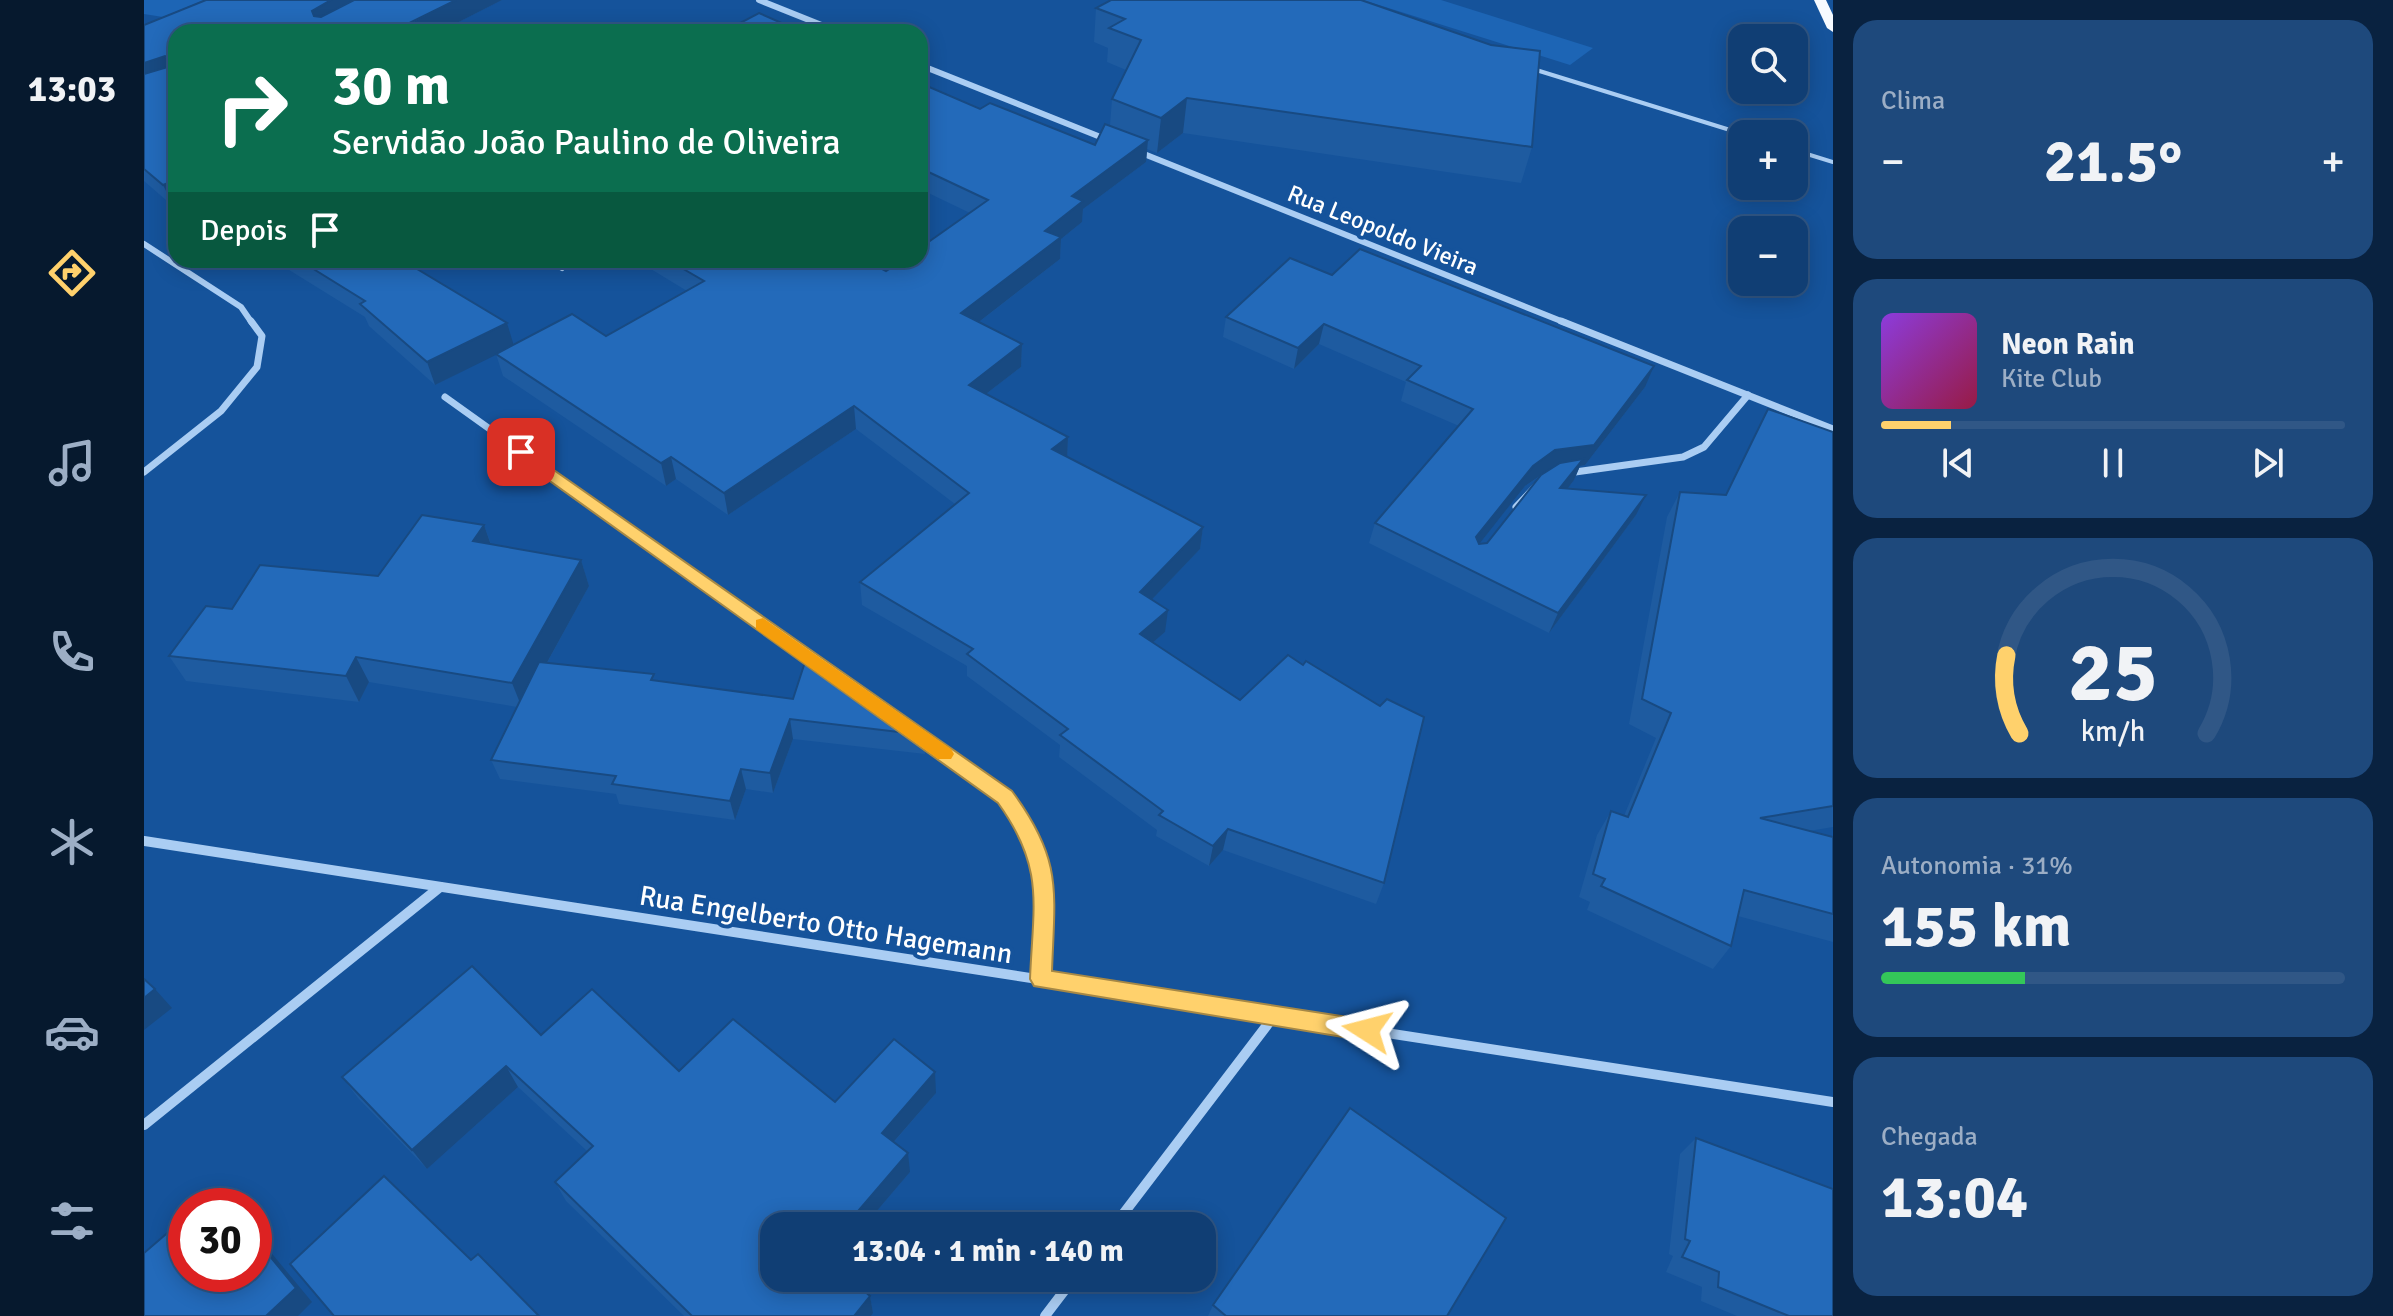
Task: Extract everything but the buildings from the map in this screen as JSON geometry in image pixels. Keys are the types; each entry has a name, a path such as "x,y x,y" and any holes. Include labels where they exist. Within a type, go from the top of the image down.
{"main road":[{"path":"1820,0 1833,28"}],"street":[{"path":"759,0 819,24"},
{"path":"928,68 1112,141"},
{"name":"Rua Leopoldo Vieira","path":"1127,147 1833,429"},
{"path":"144,244 168,260"},
{"path":"144,472 221,411 257,367 262,336 241,307 181,268"},
{"path":"1565,474 1693,452 1704,447 1748,395"},
{"path":"445,397 890,715"},
{"path":"1511,514 1529,491 1549,477"},
{"path":"903,724 1005,797 1030,831 1045,879 1041,979"},
{"name":"Rua Engelberto Otto Hagemann","path":"144,841 1833,1102"},
{"path":"144,1125 440,887"},
{"path":"1125,1212 1274,1016"},
{"path":"1045,1316 1063,1292"}],"lane":[{"path":"1519,65 1728,129"},
{"path":"1808,154 1833,162"}],"shaded area":[{"path":"144,0 204,0 163,17 144,14"},
{"path":"1363,0 1441,0 1593,48 1570,65"}],"slow traffic":[{"path":"763,624 944,754"}],"route":[{"path":"521,452 1005,797 1030,831 1045,879 1041,979 1367,1030"}]}
